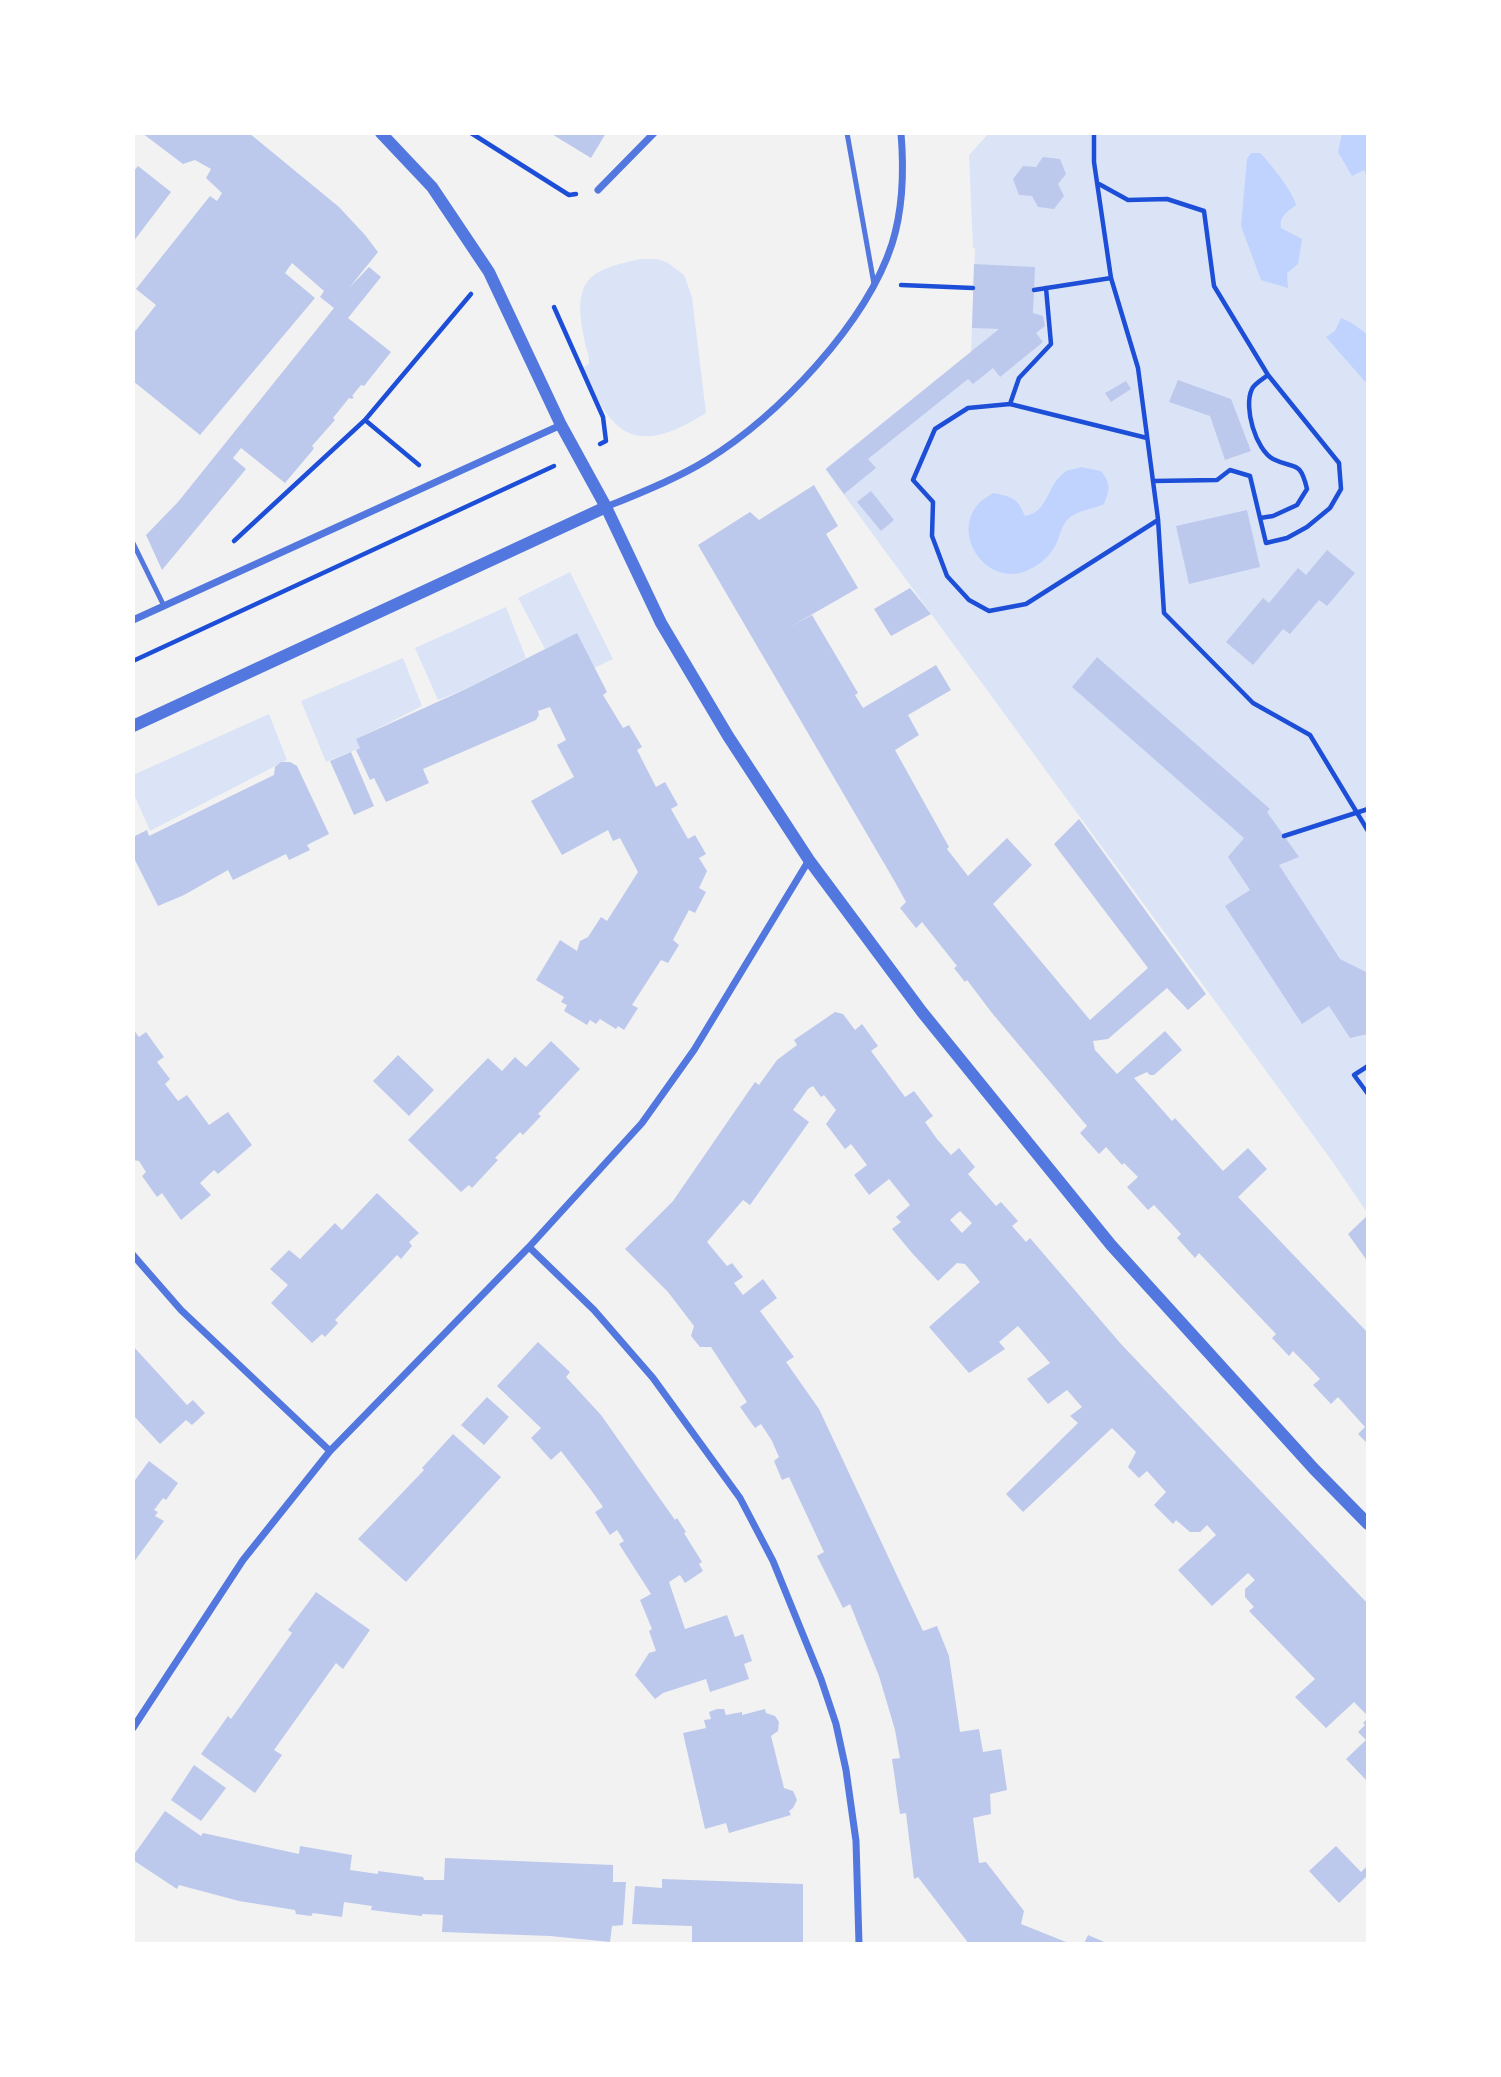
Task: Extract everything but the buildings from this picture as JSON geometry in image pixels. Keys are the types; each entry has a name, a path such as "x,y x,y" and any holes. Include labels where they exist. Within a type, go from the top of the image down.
{"street":[{"path":"381,133 432,187 489,272 561,425 606,507 673,644 809,860 922,1012 1111,1245 1314,1469 1368,1524"},
{"path":"597,190 654,133"},
{"path":"133,726 606,507 644,492 701,463 741,438 780,404 835,342 858,312 874,284 892,245 899,216 904,162 901,133"},
{"path":"133,620 561,425"},
{"path":"133,1728 243,1559 330,1451 529,1247 642,1123 670,1085 751,958 809,860"},
{"path":"529,1247 594,1310 653,1378 740,1498 773,1561 816,1666 836,1724 846,1770 856,1841 859,1944"},
{"path":"133,1255 180,1310 330,1451"}],"lane":[{"path":"847,133 874,284"},
{"path":"133,543 164,606"}],"path":[{"path":"471,133 569,195 597,190"},
{"path":"1094,133 1094,162 1111,278 1138,368 1158,519 1164,613 1254,702 1310,735 1368,831"},
{"path":"1098,184 1128,200 1167,199 1204,211 1214,286 1268,374 1339,463 1341,489 1330,508 1307,527 1287,538 1266,543 1250,476 1230,470 1217,480 1153,481"},
{"path":"1034,290 1111,278"},
{"path":"874,284 973,288"},
{"path":"1010,404 1019,379 1051,344 1046,288"},
{"path":"133,662 606,441 603,417 554,307"},
{"path":"234,541 365,420 451,318"},
{"path":"1260,518 1273,516 1297,505 1307,489 1303,474 1294,465 1272,458 1258,440 1248,409 1252,388 1268,374"},
{"path":"1147,438 1010,404 968,408 935,429 913,480 933,502 932,537 947,576 969,600 989,611 1026,604 1158,519"},
{"path":"365,420 425,471"},
{"path":"1284,836 1368,809"},
{"path":"1368,1066 1354,1074 1368,1094"}],"shaded area":[{"path":"989,133 1368,133 1368,1214 1332,1161 825,469 971,352 975,249 969,155"},
{"path":"641,259 658,259 684,275 692,297 706,413 671,431 646,436 623,430 612,420 581,369 589,364 581,319 583,291 588,281 607,268"},
{"path":"570,572 613,659 594,668 577,634 545,649 518,598"},
{"path":"506,607 526,658 466,689 438,700 415,648"},
{"path":"403,658 422,706 357,739 360,748 326,762 301,701"},
{"path":"269,714 287,760 150,831 133,792 133,775"}],"water":[{"path":"1342,133 1368,133 1368,180 1364,170 1352,176 1338,152"},
{"path":"1251,153 1260,153 1286,186 1296,205 1281,220 1281,228 1302,239 1298,264 1287,273 1288,288 1261,280 1241,226 1247,159"},
{"path":"1341,318 1368,335 1368,385 1326,337 1335,331"},
{"path":"1081,467 1101,471 1107,479 1109,487 1104,504 1069,518 1052,552 1031,569 1012,574 986,565 971,542 969,529 971,515 980,502 993,493 1000,494 1016,501 1025,516 1039,509 1059,477 1067,471"}]}
